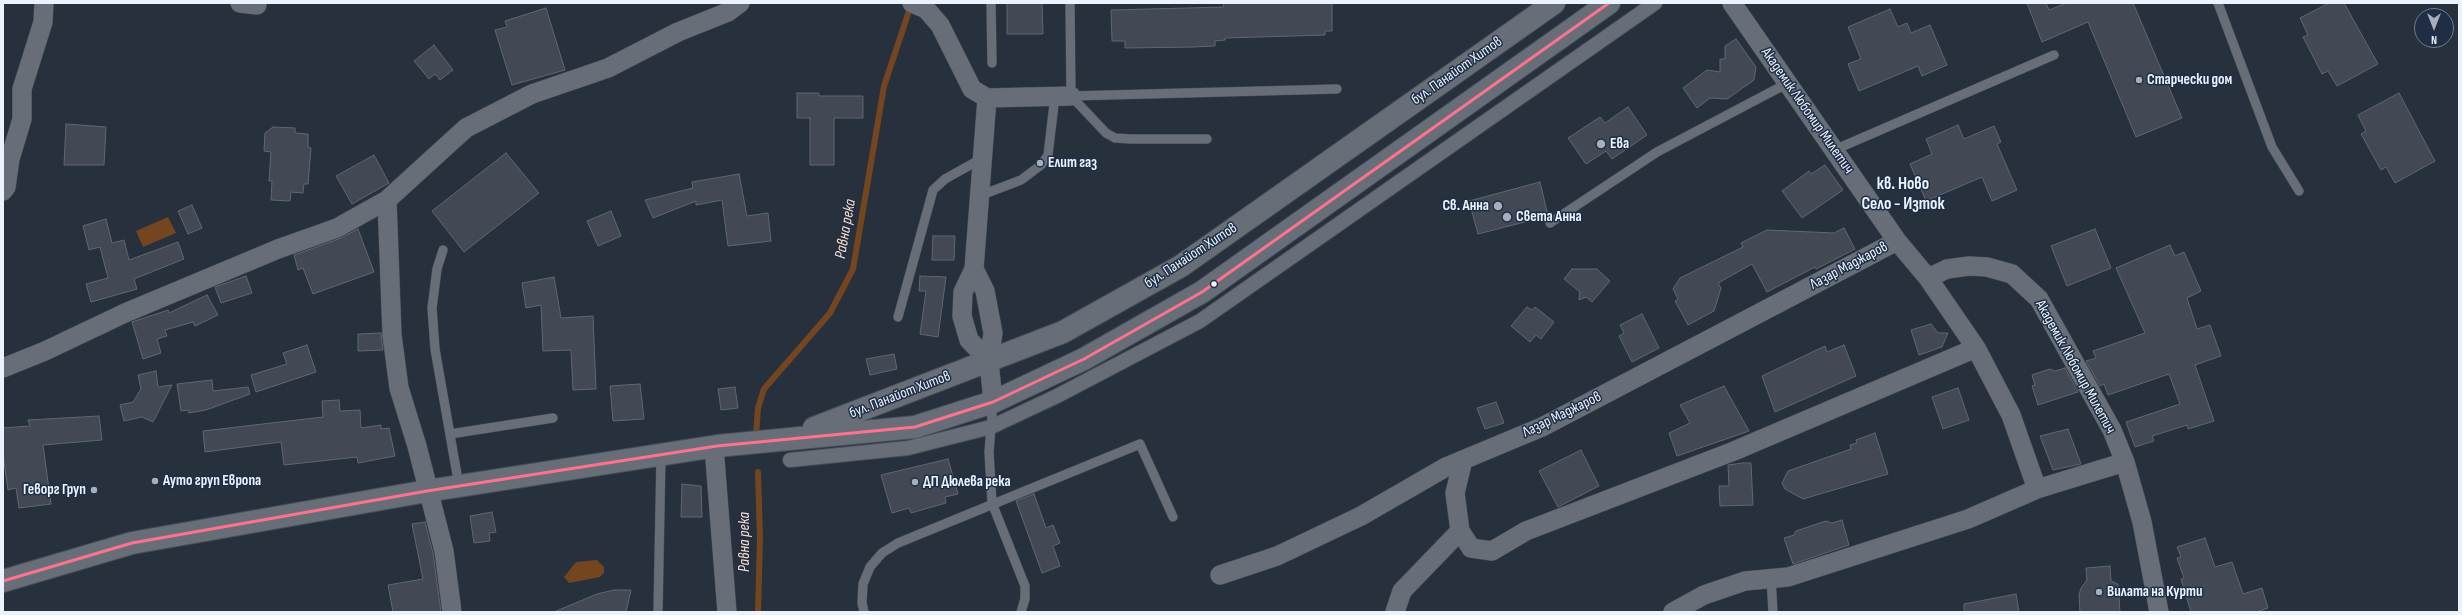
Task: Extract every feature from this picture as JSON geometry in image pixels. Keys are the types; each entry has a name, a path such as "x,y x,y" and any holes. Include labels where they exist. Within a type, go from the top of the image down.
{"street":[{"path":"3,191 6,187 10,159 22,119 22,89 43,22 44,3"},
{"path":"3,368 45,351 125,313 278,249 337,228 387,200 466,128 532,94 608,68 678,32 728,12 740,3"},
{"name":"бул. Панайот Хитов","path":"790,437 1063,332 1181,266 1554,3"},
{"name":"бул. Панайот Хитов","path":"3,581 132,543 427,491 716,446 790,437 915,427 993,402 1084,359 1202,292 1609,3"},
{"path":"790,460 908,448 991,427 1057,396 1200,321 1655,3"},
{"name":"Академик Любомир Милетич","path":"1732,3 1897,241 1928,278 1947,269 1987,266 2012,274 2023,282 2039,299 2053,321 2080,375 2112,430 2124,462 2142,522 2159,612"},
{"path":"918,6 940,25 972,89 987,98 1063,96"},
{"path":"987,98 981,159 974,269 963,292 962,316 969,340 989,361"},
{"path":"387,200 392,336 399,388 444,551 452,612"},
{"name":"Лазар Маджаров","path":"1220,575 1277,556 1361,516 1446,467 1542,427 1897,241"},
{"path":"974,269 984,291 992,326 989,361 993,402"},
{"path":"1928,278 1976,348 2011,415 2037,490"},
{"path":"1463,460 1455,493 1460,531 1471,548 1492,551 1526,531 1734,451 1976,348"},
{"path":"716,446 727,612"},
{"path":"1673,612 1711,593 1744,581 1788,577 1968,519 2037,490 2124,462"},
{"path":"1395,612 1402,591 1460,531"}],"lane":[{"path":"991,3 992,63"},
{"path":"979,196 1021,180 1041,165 1048,155 1063,96 1070,3"},
{"path":"2218,3 2272,146 2299,191"},
{"path":"1834,150 2054,55"},
{"path":"1550,223 1657,152 1788,83"},
{"path":"1063,96 1337,89"},
{"path":"1063,96 1106,133 1115,138 1206,139"},
{"path":"898,317 933,190 945,179 981,159"},
{"path":"443,250 437,269 432,308 435,349 459,486"},
{"path":"993,402 990,452 992,503 1025,586 1025,599 1021,612"},
{"path":"450,434 553,418"},
{"path":"864,612 862,603 863,584 870,567 882,553 898,543 992,503 1140,444 1173,517"},
{"path":"658,612 661,455"},
{"path":"1771,578 1773,612"}],"shaded area":[{"path":"168,217 176,233 143,247 136,231"},
{"path":"597,560 604,567 604,573 600,577 569,583 564,577 576,562"}],"building":[{"path":"1007,3 1042,3 1043,34 1007,34"},
{"path":"1223,3 1332,3 1332,31 1325,31 1325,35 1225,38 1225,40 1215,41 1215,46 1194,47 1125,48 1125,41 1112,41 1111,10 1224,7"},
{"name":"Старчески дом","path":"2027,3 2046,3 2049,10 2067,3 2133,3 2182,118 2136,137 2088,22 2042,42"},
{"path":"2329,3 2344,3 2378,64 2337,86 2328,71 2322,74 2303,37 2308,35 2300,18"},
{"path":"546,8 565,70 512,85 495,30 507,27 505,21"},
{"path":"1890,9 1898,27 1907,23 1911,33 1930,25 1947,65 1922,76 1918,66 1859,91 1848,64 1861,59 1848,27"},
{"path":"1736,39 1756,67 1754,80 1727,99 1710,98 1697,108 1683,88 1707,70 1720,72 1720,59 1725,59 1725,46"},
{"path":"434,45 453,70 440,80 435,74 429,79 414,61"},
{"path":"797,93 819,93 819,96 863,96 863,118 834,118 834,165 810,165 810,118 797,118"},
{"path":"2399,93 2435,161 2395,183 2386,167 2381,170 2361,134 2366,131 2358,115"},
{"name":"Ева","path":"1628,107 1647,135 1612,159 1606,151 1586,164 1568,138 1600,117 1605,123"},
{"path":"66,124 106,127 104,165 64,165"},
{"path":"1958,125 1964,139 1994,126 2001,142 1997,144 2017,190 1992,201 1982,177 1926,201 1910,164 1932,154 1926,139"},
{"path":"273,127 295,128 295,133 308,134 308,147 311,148 308,184 304,184 303,193 291,192 290,201 271,200 272,181 269,181 271,152 264,151 265,133"},
{"path":"506,153 539,193 464,252 432,211"},
{"path":"374,155 389,183 352,204 336,176"},
{"path":"1825,165 1843,190 1802,218 1782,191 1809,171 1811,174"},
{"path":"739,174 747,216 768,213 771,241 728,246 722,200 696,205 696,201 653,218 645,200 693,188 692,182"},
{"name":"Света Анна","path":"1540,182 1548,216 1478,234 1469,201"},
{"path":"192,205 202,228 188,234 178,211"},
{"path":"611,211 621,236 598,246 587,221"},
{"path":"106,219 112,243 124,240 129,260 178,242 184,259 134,279 137,289 91,302 86,284 108,278 100,247 89,250 83,226"},
{"path":"1844,228 1855,249 1816,269 1815,267 1767,292 1752,264 1718,283 1721,288 1714,311 1688,325 1675,301 1678,299 1673,289 1680,278 1743,247 1741,243 1767,230 1834,233"},
{"path":"358,229 374,272 313,294 303,268 298,270 294,255 341,238"},
{"path":"2095,229 2111,268 2067,286 2051,246"},
{"path":"933,236 955,236 954,260 932,260"},
{"path":"2170,245 2175,256 2184,252 2201,291 2187,298 2197,329 2210,325 2221,356 2195,365 2214,421 2188,429 2187,425 2152,436 2154,441 2135,447 2126,422 2180,404 2169,374 2108,395 2104,384 2100,386 2086,361 2096,358 2093,351 2145,333 2116,268"},
{"path":"1572,269 1597,269 1610,281 1592,302 1586,297 1579,300 1580,292 1564,279"},
{"path":"246,276 252,293 221,303 215,287"},
{"path":"920,276 946,277 938,337 920,334 926,291 919,291"},
{"path":"554,277 561,318 593,316 596,389 573,390 571,350 543,351 541,305 526,308 522,283"},
{"path":"207,295 218,315 195,326 193,322 165,330 167,336 157,339 161,353 143,359 132,322 168,310 169,313"},
{"path":"1527,307 1532,310 1535,307 1554,322 1541,339 1536,335 1530,342 1511,326"},
{"path":"1642,314 1659,348 1632,362 1619,336 1624,333 1620,325"},
{"path":"1931,324 1938,333 1948,333 1942,347 1919,355 1911,330"},
{"path":"381,333 383,350 358,351 358,334"},
{"path":"307,345 316,372 256,392 251,375 287,364 283,353"},
{"path":"1844,345 1856,376 1775,412 1762,376 1825,346 1827,352"},
{"path":"894,354 897,369 870,375 866,359"},
{"path":"2065,368 2078,392 2038,405 2032,386 2035,385 2032,375 2050,369 2055,371"},
{"path":"156,371 158,387 172,385 153,422 142,417 124,421 120,405 133,402 141,389 138,375"},
{"path":"212,380 213,391 248,387 250,394 206,410 189,413 188,410 181,411 177,384"},
{"path":"640,384 644,419 613,421 610,386"},
{"path":"1724,386 1749,431 1677,456 1669,433 1690,423 1680,405"},
{"path":"735,387 738,408 721,410 718,389"},
{"path":"1958,388 1969,420 1943,429 1932,397"},
{"path":"339,400 340,411 360,410 361,428 381,425 381,429 389,428 395,456 358,463 357,457 284,465 281,442 205,452 203,431 323,417 322,401"},
{"path":"1496,402 1504,423 1485,429 1477,408"},
{"path":"99,416 102,440 43,445 51,504 19,508 16,488 8,490 3,454 3,428 30,426 28,420"},
{"path":"2068,429 2081,464 2053,470 2040,436"},
{"path":"1875,433 1888,474 1803,499 1785,489 1782,483 1788,471 1851,449 1850,445 1857,443 1856,440"},
{"path":"1581,450 1599,486 1558,507 1539,471"},
{"name":"ДП Дюлева река","path":"948,459 958,494 945,497 946,503 911,513 909,508 892,513 881,475"},
{"path":"1751,463 1753,505 1720,506 1719,486 1729,486 1728,465"},
{"path":"682,484 701,486 702,517 681,517"},
{"path":"1034,494 1046,528 1053,525 1060,543 1053,546 1060,566 1042,573 1016,501"},
{"path":"492,512 496,532 489,533 490,541 474,543 470,516"},
{"path":"1842,520 1849,545 1793,564 1784,538 1794,535 1796,531 1826,521 1832,523"},
{"path":"425,522 433,553 441,612 393,612 388,585 423,579 412,524"},
{"path":"2205,538 2215,567 2232,562 2243,594 2262,588 2268,608 2256,612 2191,612 2181,579 2184,578 2177,558 2181,557 2177,547"},
{"name":"Вилата на Курти","path":"2110,566 2111,581 2118,584 2120,612 2080,612 2079,595 2081,588 2087,580 2086,568"},
{"path":"614,590 631,590 626,612 554,612 597,594"},
{"path":"2016,594 2019,612 1964,612 1964,604"}],"waterway":[{"name":"Равна река","path":"756,435 758,408 764,389 830,313 853,269 884,86 911,5"},
{"name":"Равна река","path":"758,472 760,539 758,612"}],"transit line":[{"path":"3,581 132,543 427,491 717,446 915,427 993,402 1084,359 1202,292 1609,3"}],"place":[{"name":"Старчески дом","path":"2139,80"},
{"name":"Ева","path":"1601,144"},
{"name":"Елит газ","path":"1040,163"},
{"name":"Св. Анна","path":"1498,206"},
{"name":"Света Анна","path":"1507,217"},
{"name":"Ауто груп Европа","path":"155,481"},
{"name":"ДП Дюлева река","path":"915,482"},
{"name":"Геворг Груп","path":"94,490"},
{"name":"Вилата на Курти","path":"2099,592"}],"district":[{"name":"кв. Ново Село - Изток","path":"1903,195"}]}
